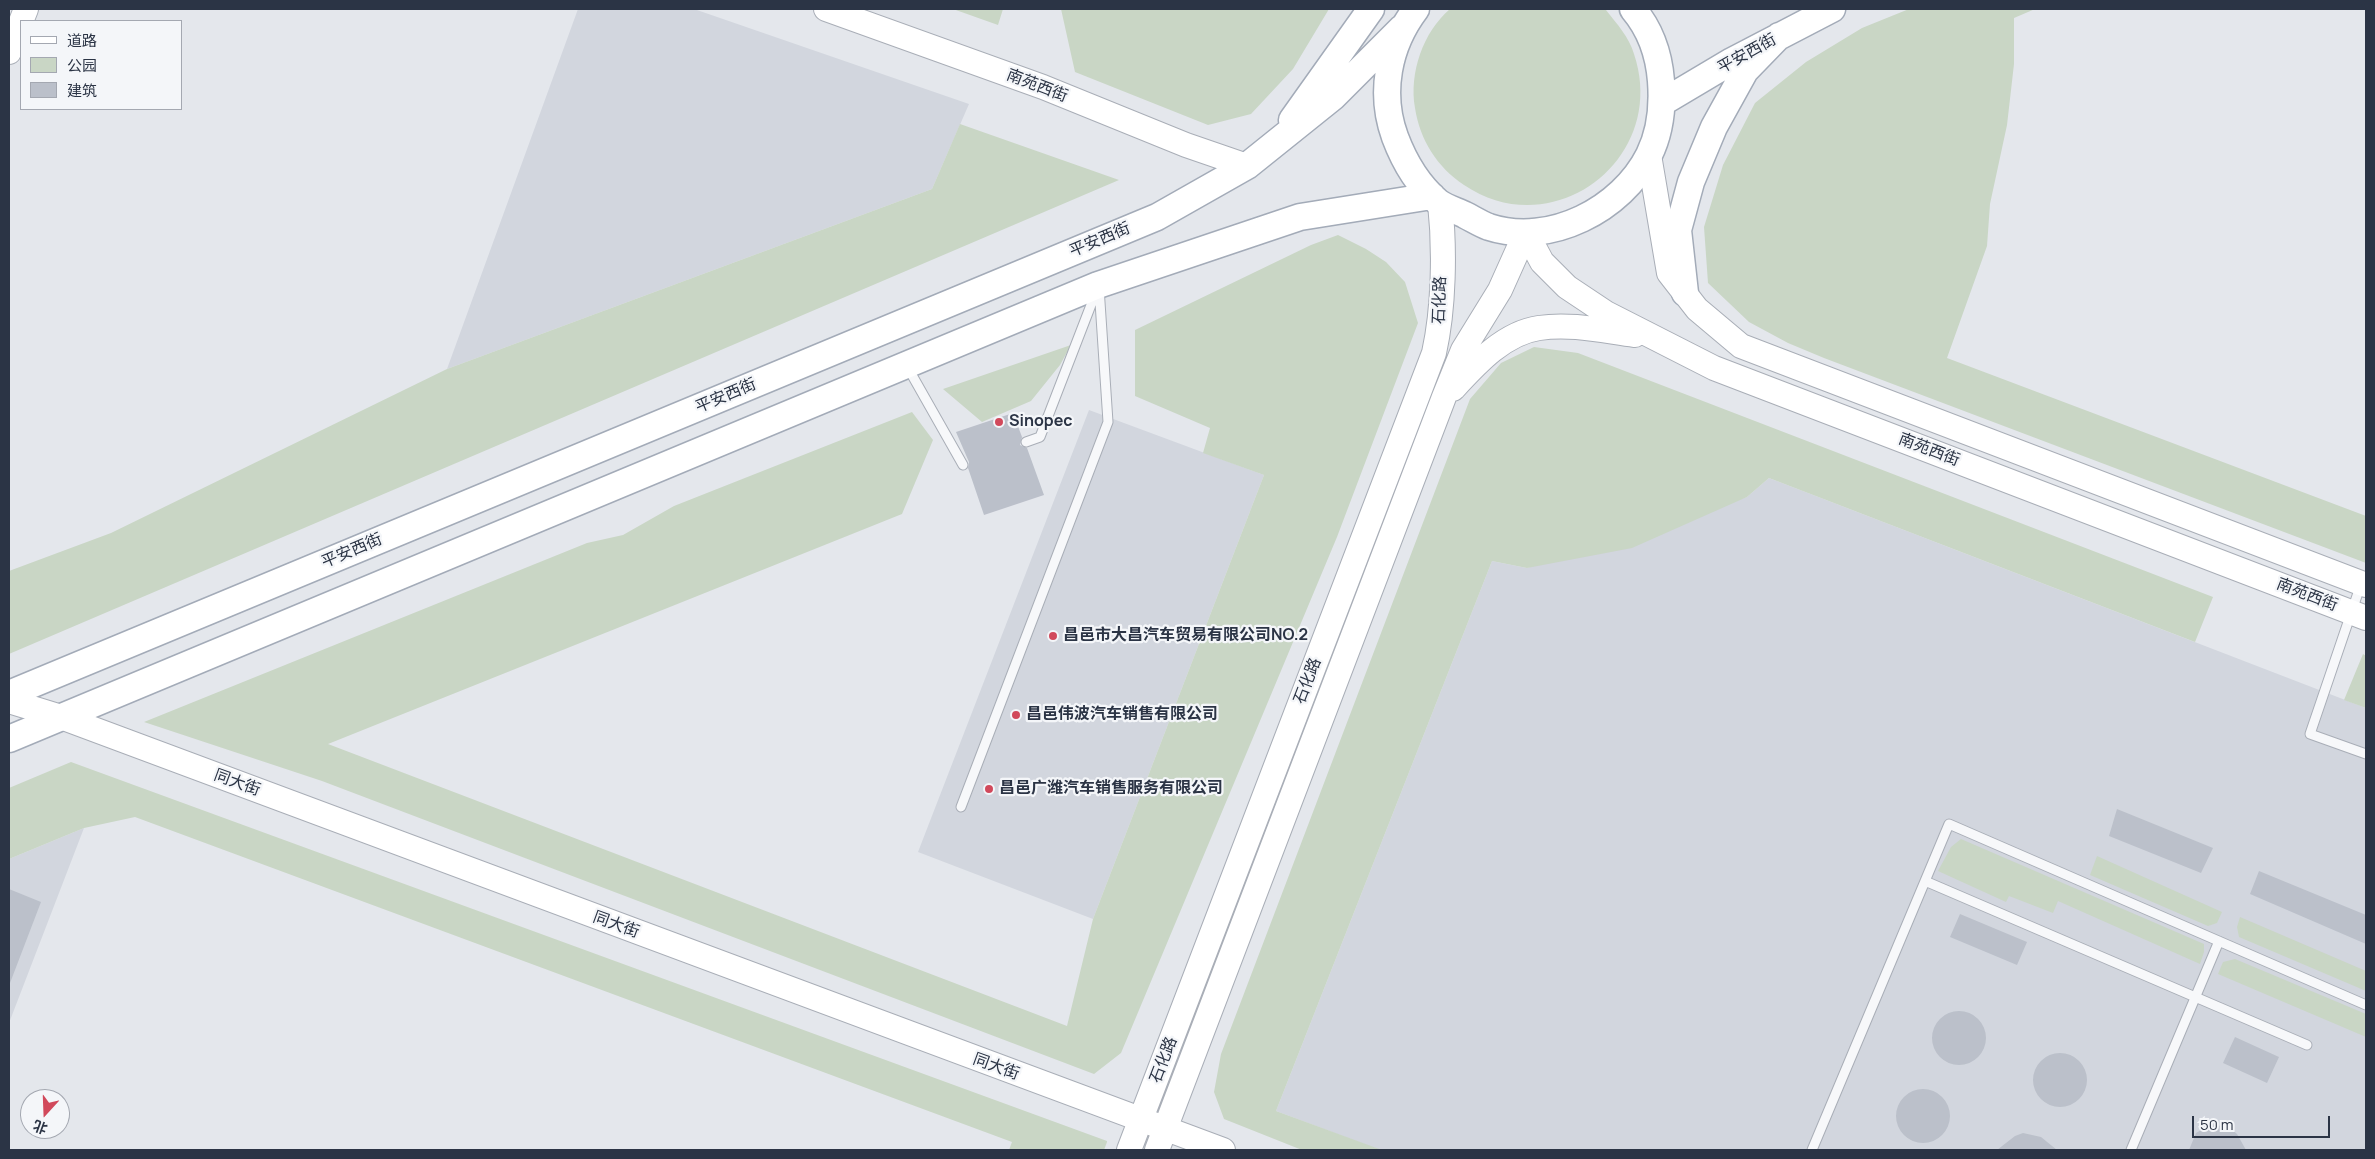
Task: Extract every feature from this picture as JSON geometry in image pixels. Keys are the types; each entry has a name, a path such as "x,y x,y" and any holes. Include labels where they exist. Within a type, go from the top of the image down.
{"main road":[{"name":"南苑西街","path":"826,9 1034,84 1186,145 1247,166"},
{"path":"1276,143 1371,9"},
{"path":"1409,18 1387,72 1388,118 1404,160 1436,200 1490,227 1526,232 1571,224 1603,208 1629,184 1649,155 1659,129 1663,102 1659,60 1643,21 1632,9"},
{"name":"平安西街","path":"1663,102 1779,36 1832,9"},
{"name":"平安西街","path":"9,694 1157,217 1247,166 1333,97 1409,18"},
{"path":"9,52 20,24"},
{"path":"1685,293 1678,230 1691,182 1714,127 1745,70 1779,36"},
{"name":"南苑西街","path":"1649,155 1669,273 1697,309 1741,346 2364,584"},
{"path":"9,739 906,363 1098,285 1300,217 1436,200"},
{"name":"石化路","path":"1129,1150 1434,353 1440,324 1442,223 1436,200"},
{"name":"南苑西街","path":"1526,232 1542,262 1567,288 1606,313 1714,368 2359,615"},
{"name":"石化路","path":"1158,1150 1444,397 1464,350 1500,290 1526,232"},
{"path":"1444,397 1482,358 1513,337 1538,328 1575,327 1653,337"},
{"name":"同大街","path":"9,701 61,718 1223,1150"}],"lane":[{"path":"1026,442 1040,437 1098,285"},
{"path":"961,806 1108,422 1098,285"},
{"path":"906,363 962,465"},
{"path":"2364,584 2359,615 2310,734 2366,754"},
{"path":"1812,1150 1949,824 2366,1005"},
{"path":"1925,881 2307,1045"},
{"path":"2131,1150 2219,941"}],"shaded area":[{"path":"578,9 694,9 969,104 932,189 447,369"},
{"path":"1089,410 1264,475 1093,919 918,852"},
{"path":"1769,478 2366,708 2366,1150 1380,1150 1276,1111 1492,561 1527,568 1747,497"},
{"path":"84,828 9,1023 9,859"}],"green space":[{"path":"953,9 1003,9 998,25"},
{"path":"1061,9 1329,9 1293,69 1251,114 1208,125 1075,72"},
{"path":"1450,9 1606,10 1632,48 1640,92 1635,127 1619,157 1596,181 1567,198 1533,205 1499,201 1464,185 1454,178 1438,161 1431,152 1417,120 1414,81 1416,67 1425,41 1440,18"},
{"path":"1909,9 2035,9 2014,18 2014,64 2007,125 1990,204 1987,246 1947,358 2366,516 2366,563 1788,343 1749,322 1708,283 1704,227 1723,165 1755,103 1806,62 1862,28"},
{"path":"960,124 1119,180 9,654 9,571 111,533 447,369 932,189"},
{"path":"1338,235 1366,249 1386,262 1405,282 1418,323 1337,537 1121,1053 1094,1074 322,781 144,722 587,543 623,535 674,506 912,412 933,440 902,514 328,744 1067,1026 1093,919 1264,475 1203,453 1210,428 1135,396 1135,330 1311,245"},
{"path":"1071,345 1060,365 1031,401 982,422 943,389"},
{"path":"1534,347 1578,353 2213,597 2195,642 1769,478 1747,497 1632,548 1527,568 1492,561 1276,1111 1382,1150 1302,1150 1224,1119 1214,1092 1221,1054 1470,399 1501,363"},
{"path":"2363,654 2366,656 2366,708 2344,700"},
{"path":"71,762 1107,1142 1104,1150 1009,1150 1012,1142 135,817 84,828 9,859 9,788"},
{"path":"1961,839 2204,944 2204,952 2200,964 2058,901 2053,913 2009,896 2006,902 1938,871 1951,847"},
{"path":"2097,856 2222,912 2217,923 2208,926 2090,875"},
{"path":"2240,917 2366,971 2366,991 2239,937 2237,927"},
{"path":"2235,959 2366,1014 2366,1037 2218,974 2223,962"}],"building":[{"path":"1013,413 1022,437 1020,445 1027,448 1044,495 984,515 968,468 969,462 956,432"},
{"path":"2117,809 2213,848 2201,873 2109,836"},
{"path":"2259,871 2366,915 2366,944 2250,894"},
{"path":"9,889 41,902 10,983 9,983"},
{"path":"1960,914 2027,942 2017,965 1950,937"},
{"path":"1959,1011 1969,1013 1978,1019 1984,1028 1986,1038 1984,1048 1978,1057 1969,1063 1959,1065 1949,1063 1940,1057 1934,1048 1932,1038 1934,1028 1940,1019 1949,1013"},
{"path":"2235,1037 2279,1057 2267,1083 2223,1063"},
{"path":"2060,1053 2070,1055 2079,1061 2085,1070 2087,1080 2085,1090 2079,1099 2070,1105 2060,1107 2050,1105 2041,1099 2035,1090 2033,1080 2035,1070 2041,1061 2050,1055"},
{"path":"1923,1089 1933,1091 1942,1097 1948,1106 1950,1116 1948,1126 1942,1135 1933,1141 1923,1143 1913,1141 1904,1135 1898,1126 1896,1116 1898,1106 1904,1097 1913,1091"},
{"path":"2212,1124 2230,1128 2237,1134 2246,1150 2189,1150 2196,1133"},
{"path":"2023,1133 2041,1137 2057,1150 1997,1150 2015,1136"}],"place":[{"name":"Sinopec","path":"999,422"},
{"name":"昌邑市大昌汽车贸易有限公司NO.2","path":"1053,636"},
{"name":"昌邑伟波汽车销售有限公司","path":"1016,715"},
{"name":"昌邑广潍汽车销售服务有限公司","path":"989,789"}]}
